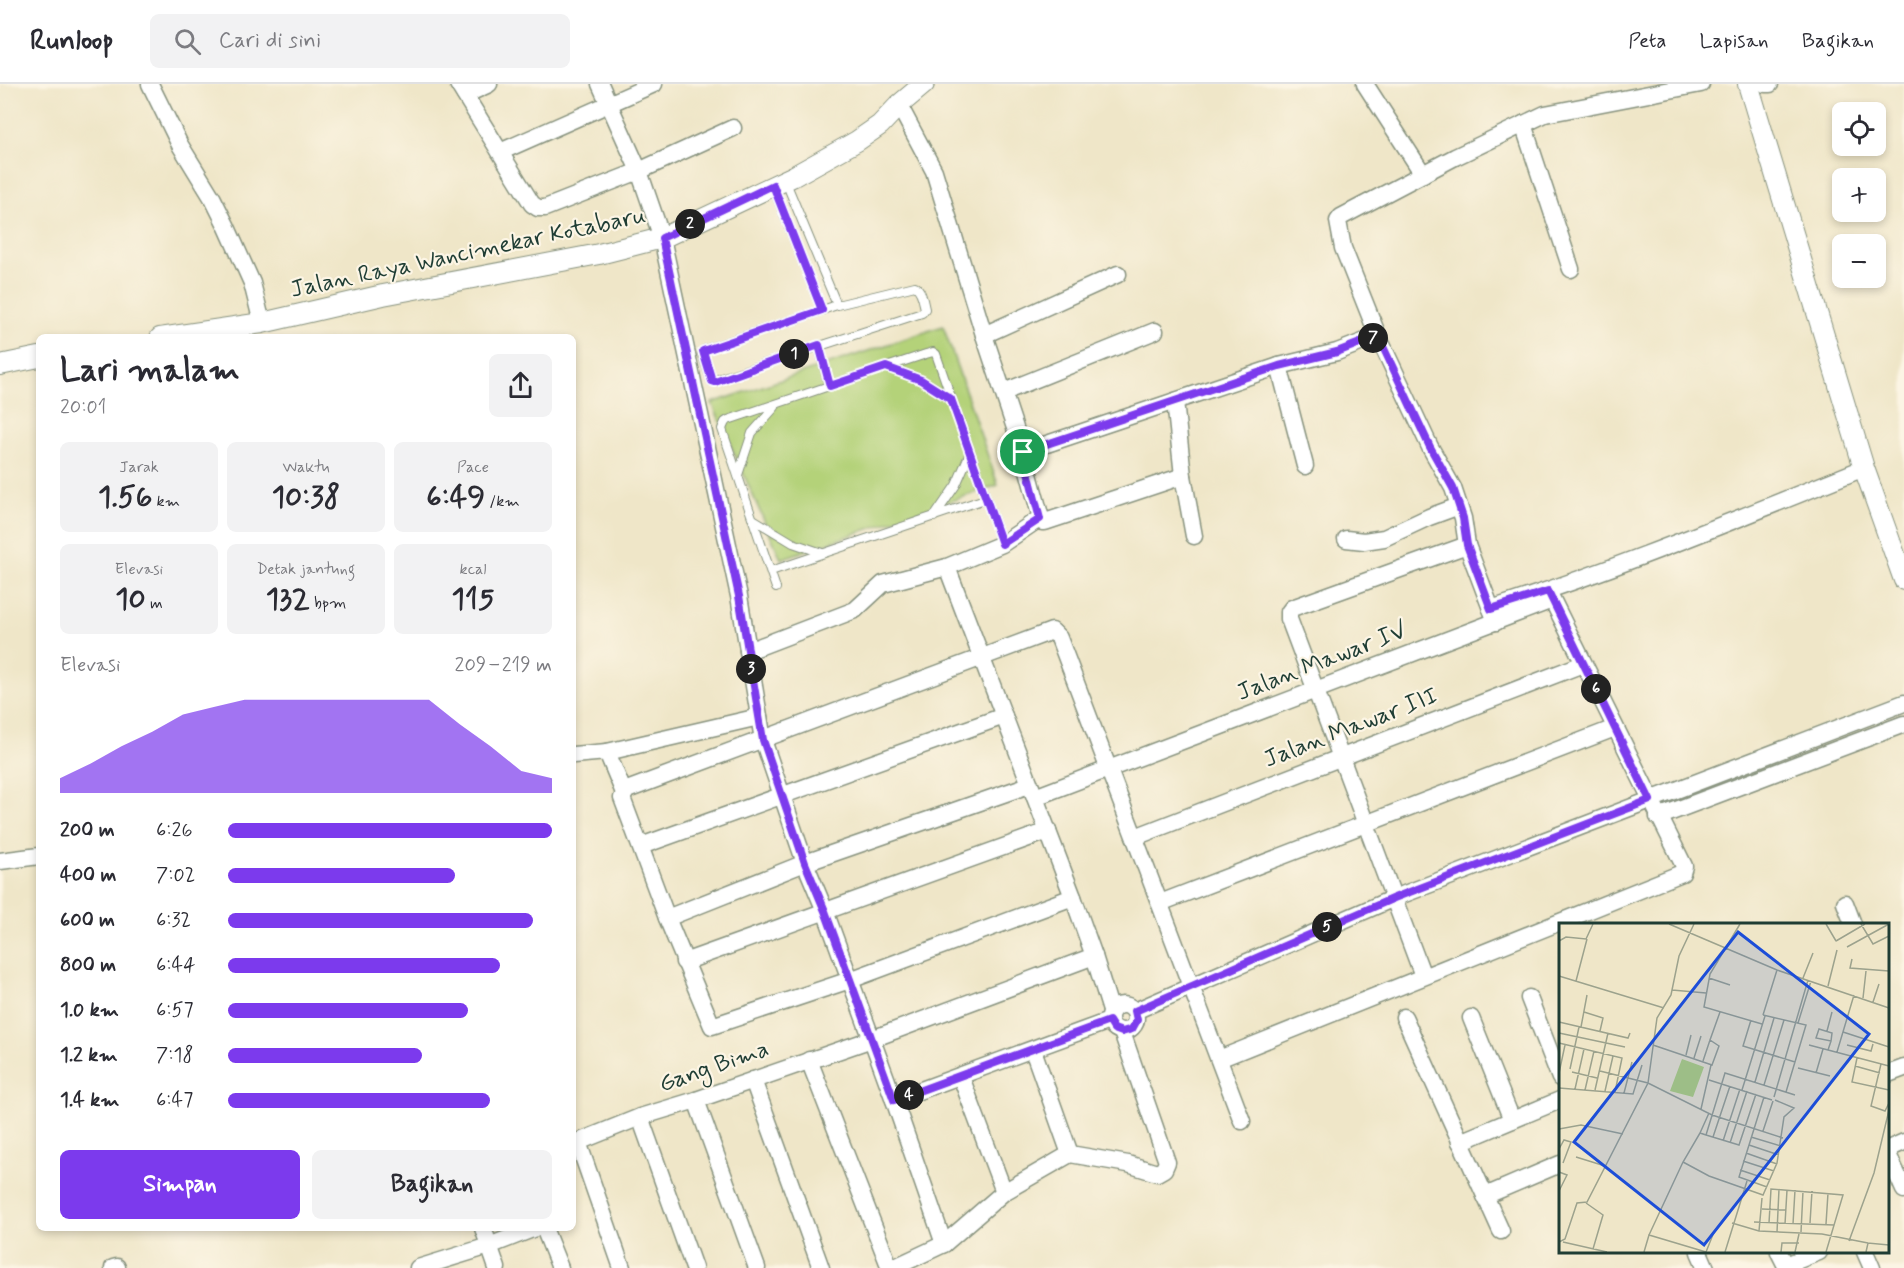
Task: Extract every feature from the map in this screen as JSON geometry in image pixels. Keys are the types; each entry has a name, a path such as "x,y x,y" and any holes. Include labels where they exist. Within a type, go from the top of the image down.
{"street":[{"path":"150,84 180,145 213,199 230,235 252,283 262,323"},
{"path":"489,84 461,90 532,204 541,208 639,171 733,128"},
{"path":"600,84 639,171 662,238 739,596 763,740 805,863 872,1039 944,1244"},
{"path":"500,152 654,84"},
{"name":"Jalan Raya Wancimekar Kotabaru","path":"187,334 262,323 383,295 599,254 662,238 779,183 857,141 880,125 924,84"},
{"path":"1365,84 1423,174"},
{"path":"1493,616 1467,545 1453,488 1430,447 1378,336 1343,248 1338,221 1341,217 1423,174 1545,114 1701,84"},
{"path":"1748,84 1864,468 1904,580"},
{"path":"1765,84 1770,84"},
{"path":"899,105 934,171 984,335 1023,452 1040,519 1044,522 1183,476"},
{"path":"1523,124 1571,269"},
{"path":"984,335 1118,274"},
{"path":"1004,392 1155,331"},
{"path":"1023,452 1279,366 1337,352 1378,336"},
{"path":"1,363 36,357"},
{"path":"1279,366 1305,465"},
{"path":"1175,401 1183,476 1194,536"},
{"name":"Jalan Mawar IV","path":"667,918 805,863 1109,768 1317,690 1493,616 1550,596 1864,468"},
{"path":"1346,539 1364,541 1383,538 1459,506"},
{"path":"748,651 855,610 883,584 947,567 1002,544 1040,519"},
{"path":"1423,976 1289,619 1289,612 1292,608 1467,545"},
{"path":"808,1060 891,1268 944,1244 1004,1192 1070,1154 1128,1164 1157,1173 1164,1169 1167,1162 1114,1021 1073,897 947,567"},
{"path":"1219,1059 1682,873 1684,866 1658,818 1550,596"},
{"path":"1073,897 850,980 712,1026 684,962 622,798 627,790 1052,631 1057,634 1109,768 1242,1121"},
{"name":"Jalan Mawar III","path":"1135,837 1583,664"},
{"path":"1135,1011 1394,898 1904,702"},
{"path":"641,846 1004,716"},
{"path":"576,755 608,752 759,717"},
{"path":"1658,818 1904,724"},
{"path":"1160,903 1615,728"},
{"path":"608,752 624,793"},
{"path":"684,962 1048,831"},
{"path":"0,861 36,856"},
{"path":"1845,903 1853,923"},
{"name":"Gang Bima","path":"576,1143 640,1117 872,1039 1094,956"},
{"path":"1529,998 1559,1075"},
{"path":"894,1100 1114,1021 1132,1029 1137,1020 1135,1011 1127,1005 1118,1005 1114,1021"},
{"path":"1404,1017 1501,1231"},
{"path":"1471,1018 1512,1120"},
{"path":"1033,1050 1070,1154"},
{"path":"1889,1073 1904,1068"},
{"path":"961,1077 1004,1192"},
{"path":"753,1080 821,1268"},
{"path":"696,1100 757,1268"},
{"path":"1460,1142 1512,1120 1559,1104"},
{"path":"640,1117 694,1268"},
{"path":"1889,1148 1904,1142"},
{"path":"576,1146 621,1268"},
{"path":"1889,1159 1904,1190"},
{"path":"1485,1196 1559,1164"},
{"path":"484,1231 497,1268"},
{"path":"418,1268 489,1246 527,1231"},
{"path":"545,1231 560,1268"},
{"path":"1700,1253 1706,1268"},
{"path":"1784,1262 1813,1253"},
{"path":"1866,1253 1872,1268"}],"lane":[{"path":"779,183 837,305"},
{"path":"779,183 822,310"},
{"path":"915,286 922,296 925,309 922,313 819,345 713,382 702,353 704,350 822,310 915,286"},
{"path":"819,345 830,386"},
{"path":"776,588 722,429 724,422 933,352 936,354 1002,544"},
{"path":"886,367 921,380 951,399"},
{"path":"738,475 753,433 780,402"},
{"path":"934,517 956,484 970,453"},
{"path":"771,571 985,499"},
{"path":"753,519 793,543 823,553"}],"green space":[{"path":"943,326 998,485 781,559 712,403"}],"route":[{"path":"773,185 822,310 703,351 712,381 715,382 819,345 830,386 886,367 921,380 951,399 1002,544 1040,519 1023,452 1279,366 1337,352 1378,336 1430,447 1453,488 1463,518 1467,545 1491,609 1548,591 1650,800 1394,898 1135,1011 1137,1020 1132,1029 1122,1032 1114,1029 1109,1021 894,1100 825,911 805,863 763,740 739,596 662,238 773,185"}]}
